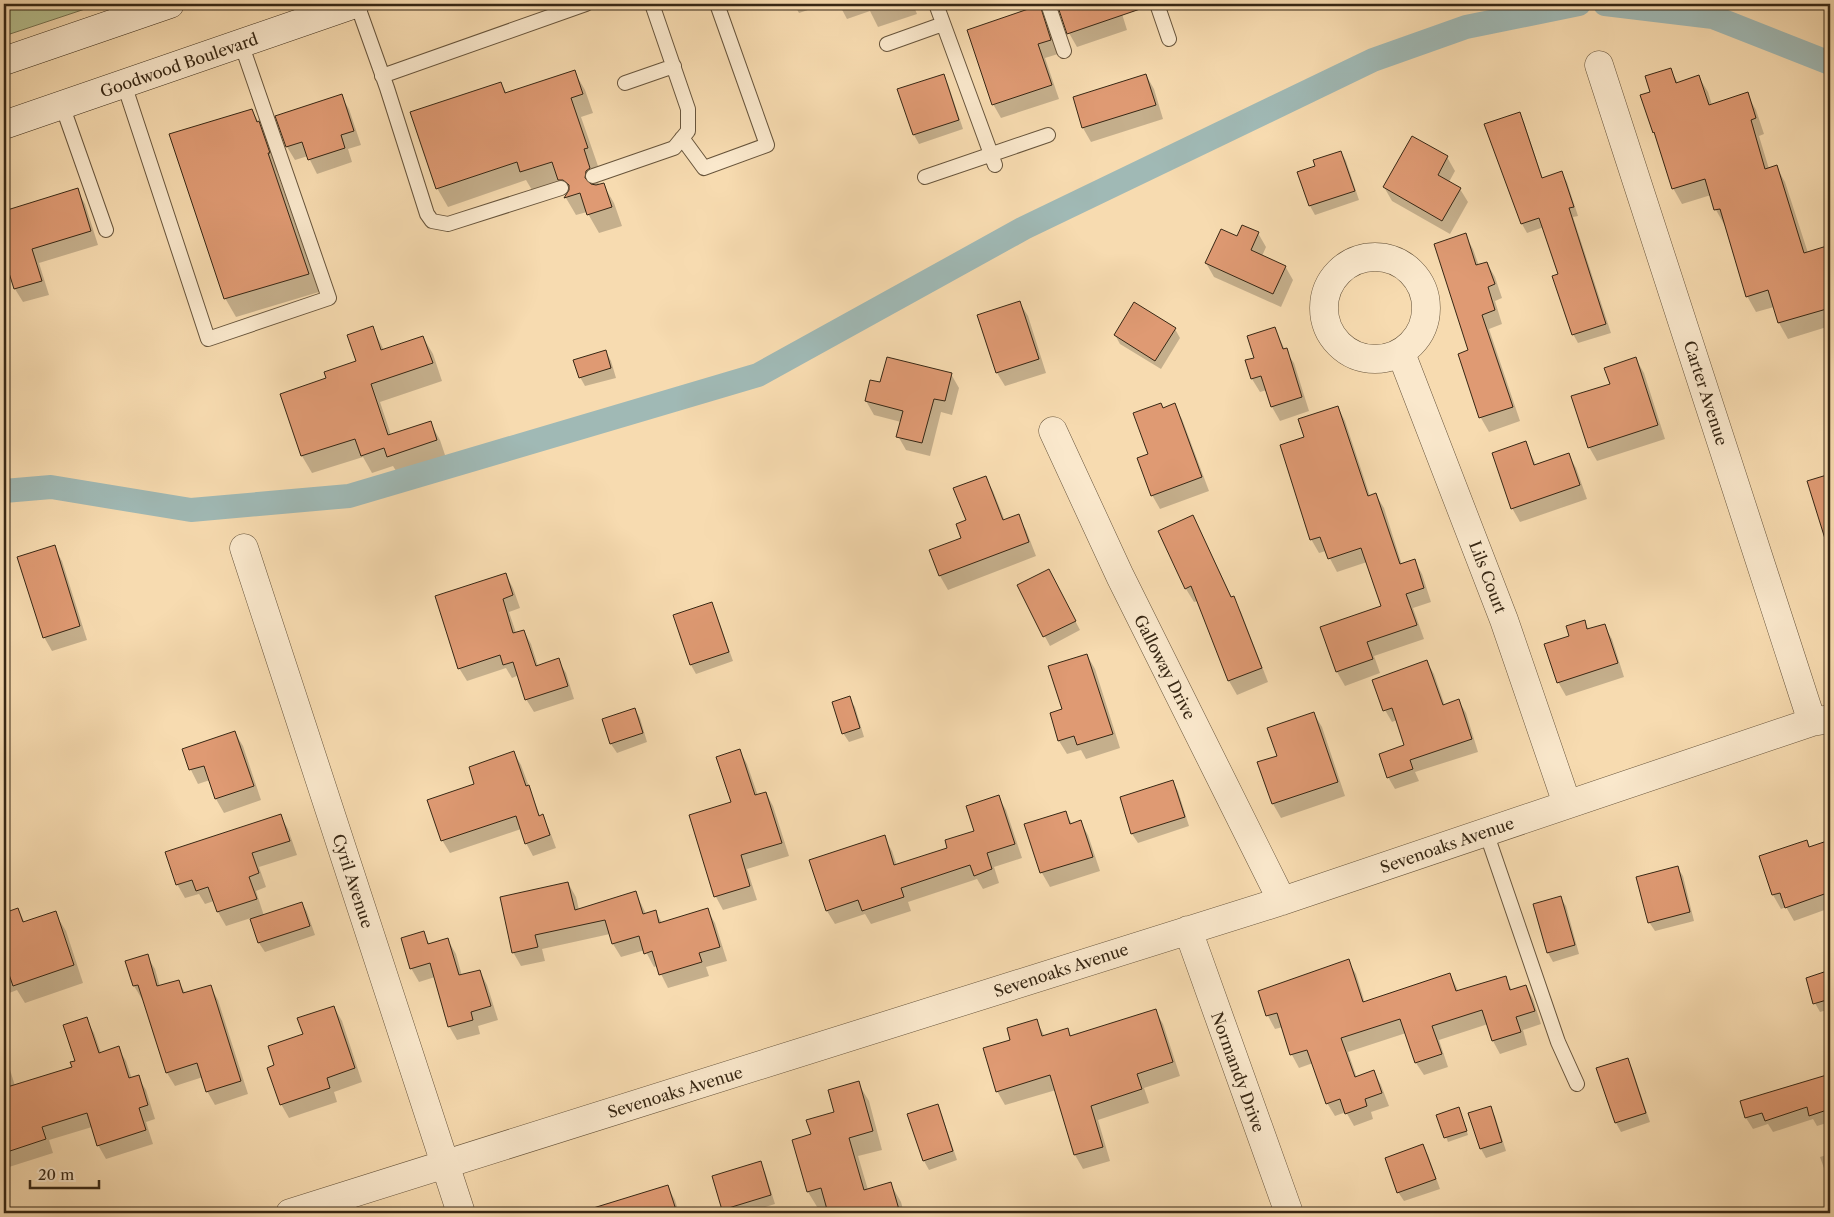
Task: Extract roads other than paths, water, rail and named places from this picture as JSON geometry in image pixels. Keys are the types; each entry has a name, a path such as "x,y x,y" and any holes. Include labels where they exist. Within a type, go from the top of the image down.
{"street":[{"path":"4,61 170,4"},
{"name":"Goodwood Boulevard","path":"4,125 356,4"},
{"name":"Carter Avenue","path":"1600,65 1821,721"},
{"name":"Lils Court","path":"1401,353 1504,620 1567,804"},
{"name":"Galloway Drive","path":"1053,431 1120,576 1282,901"},
{"name":"Cyril Avenue","path":"244,548 461,1213"},
{"name":"Sevenoaks Avenue","path":"290,1213 1282,901 1567,804 1821,721"},
{"name":"Normandy Drive","path":"1188,930 1289,1213"}],"lane":[{"path":"356,4 384,82 427,214 432,221 448,224 561,188"},
{"path":"384,82 586,4"},
{"path":"593,176 674,148 688,131 688,109 652,4"},
{"path":"682,138 704,168 768,145 717,4"},
{"path":"936,4 993,160"},
{"path":"1048,4 1064,51"},
{"path":"1157,4 1169,39"},
{"path":"887,44 943,24"},
{"path":"124,84 208,339 329,298 241,43"},
{"path":"625,83 674,68"},
{"path":"62,105 106,230"},
{"path":"925,177 993,160 1048,135"},
{"path":"1486,832 1558,1042 1577,1084"}],"waterway":[{"path":"4,491 51,487 191,510 349,496 758,375 1024,228 1373,60 1466,27 1579,4"},
{"path":"1605,4 1713,17 1830,63"}]}
